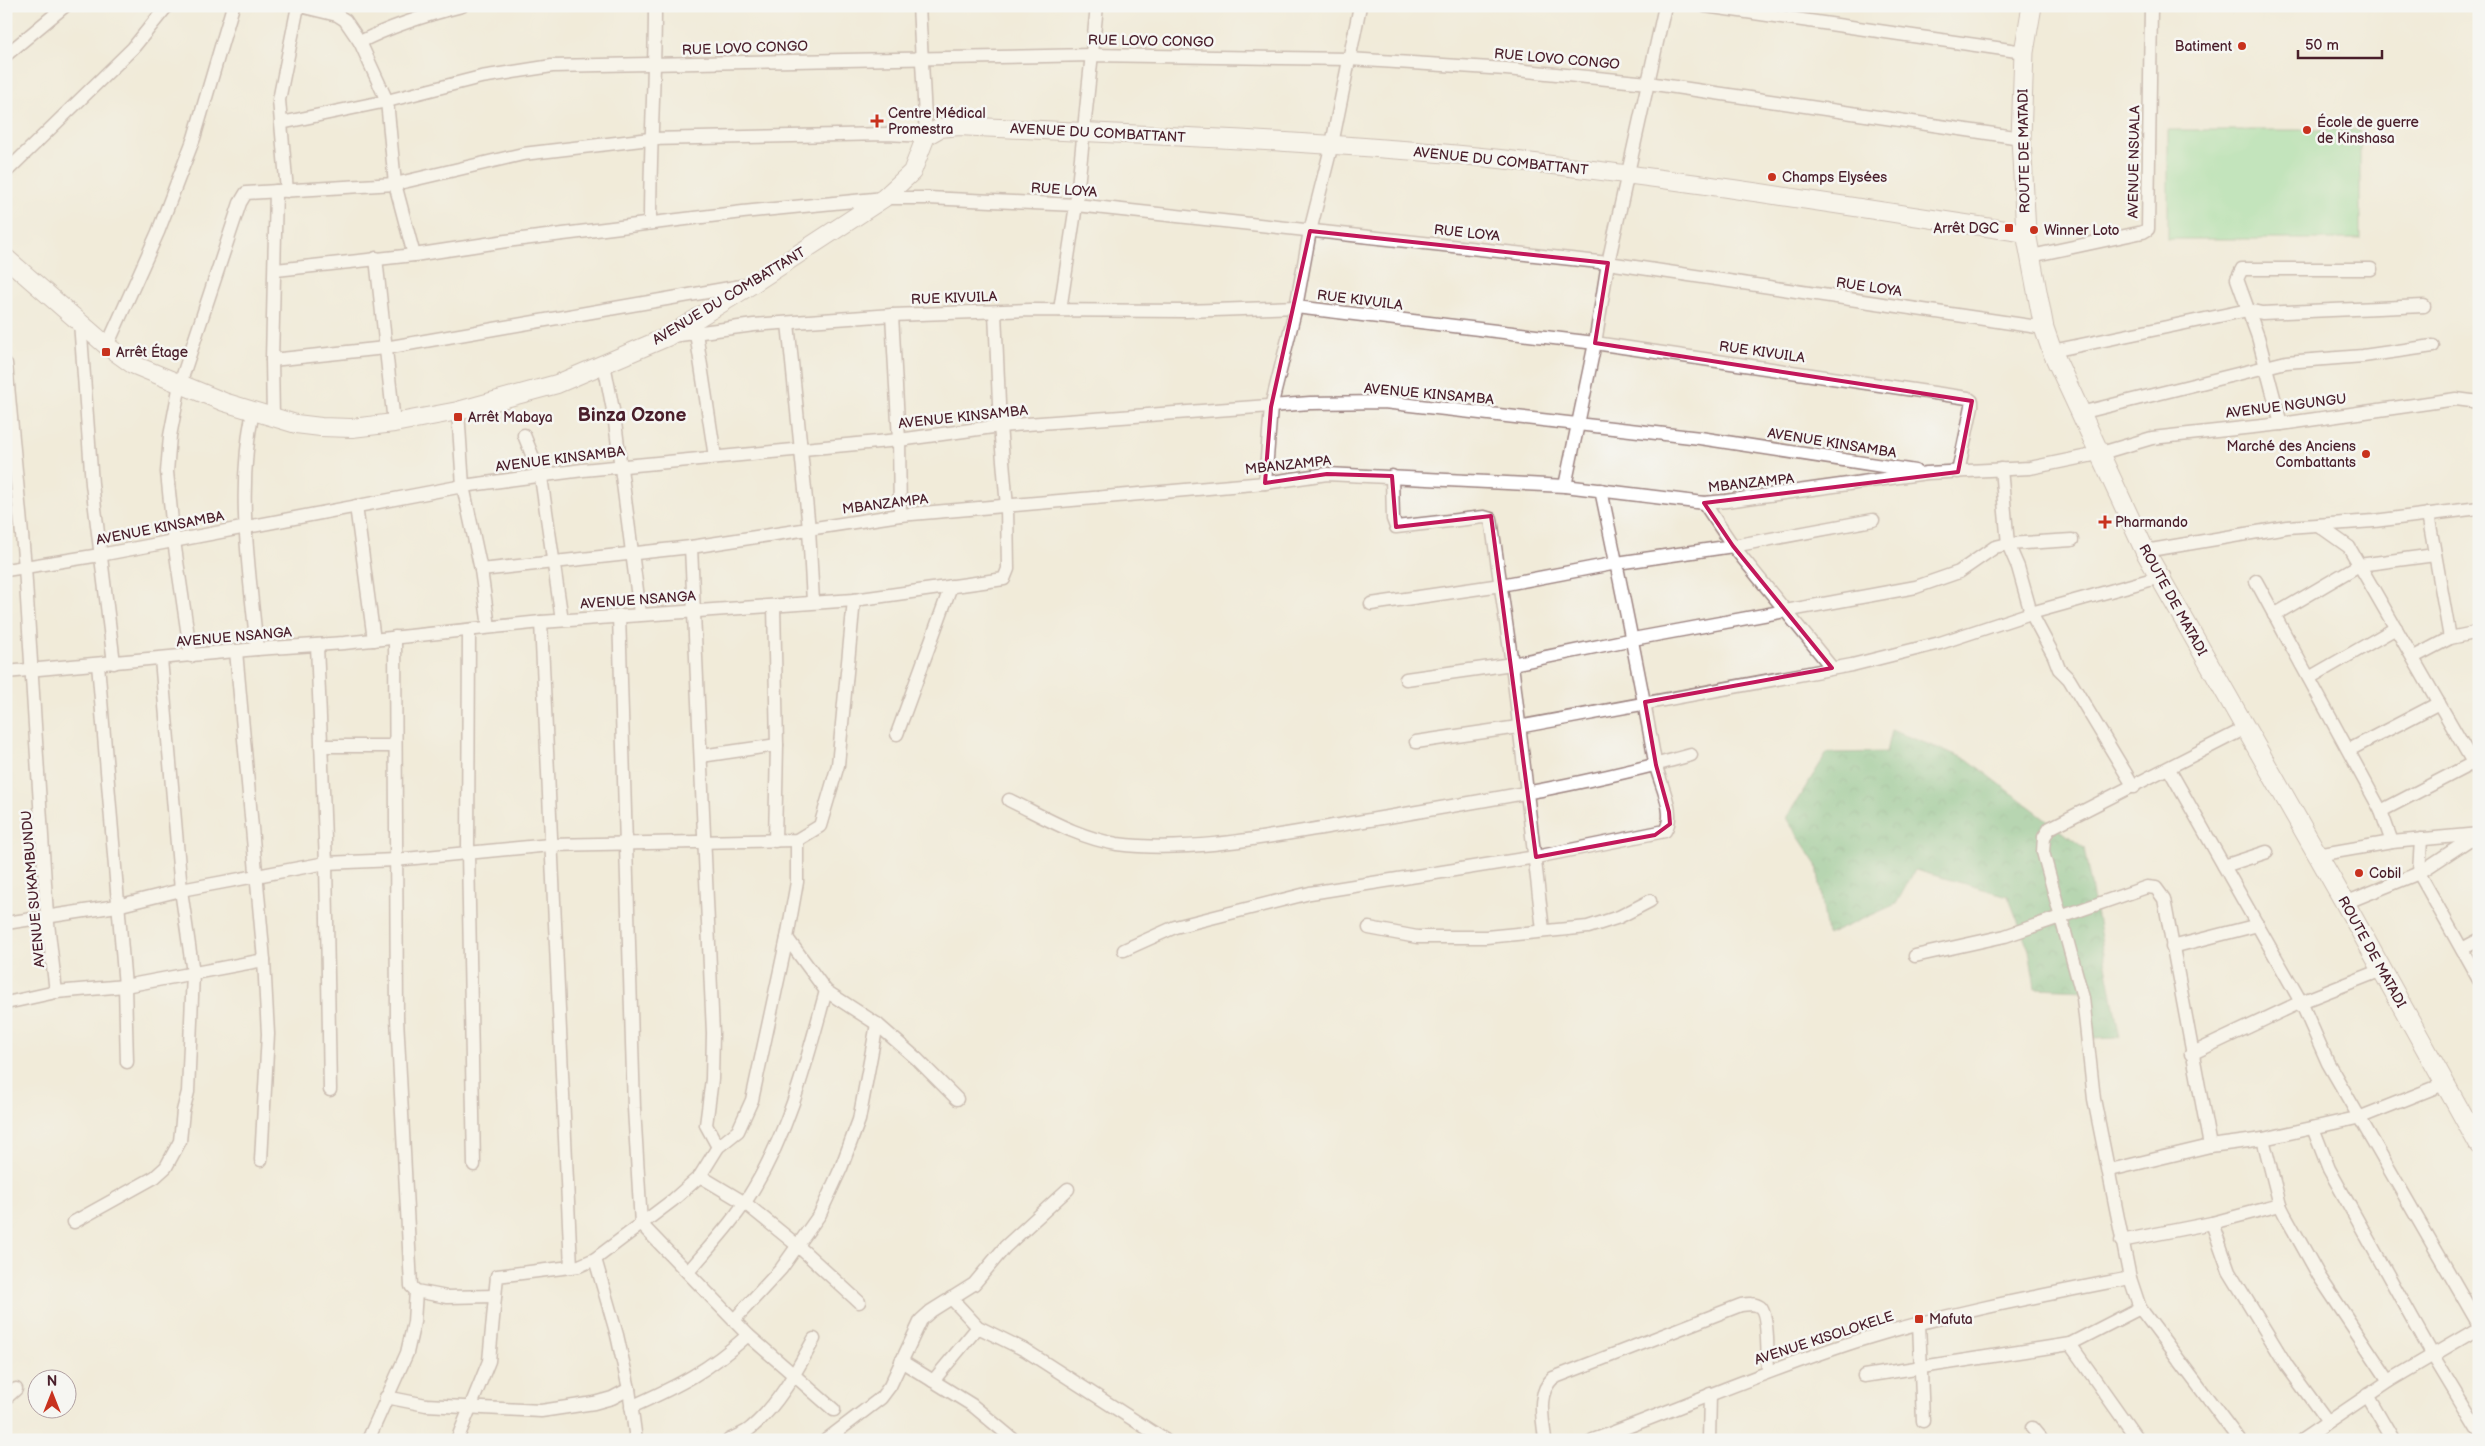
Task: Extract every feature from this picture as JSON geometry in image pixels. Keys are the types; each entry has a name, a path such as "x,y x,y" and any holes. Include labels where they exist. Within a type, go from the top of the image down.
{"main road":[{"name":"ROUTE DE MATADI","path":"2032,6 2024,52 2022,138 2026,233 2044,328 2052,352 2098,454 2145,551 2162,576 2244,729 2345,903 2479,1145"}],"street":[{"path":"6,55 65,6"},
{"path":"6,172 133,48 167,6"},
{"path":"108,346 158,232 194,138 233,6"},
{"path":"273,418 272,360 282,191 280,89 299,6 337,15 345,20 360,42 387,101 396,184 414,255"},
{"path":"360,42 386,28 462,6"},
{"path":"650,222 650,139 655,66 655,6"},
{"path":"191,656 174,541 167,472 170,436 180,384 243,197 251,191 396,184 523,154 650,139 926,136 918,6"},
{"path":"1060,310 1085,132 1097,6"},
{"path":"1265,483 1272,407 1296,307 1310,231 1332,144 1360,6"},
{"path":"1565,486 1595,343 1608,263 1665,6"},
{"path":"1705,6 2024,52"},
{"name":"AVENUE NSUALA","path":"2031,256 2143,232 2148,229 2151,6"},
{"name":"RUE LOVO CONGO","path":"281,122 387,101 481,77 552,66 655,66 922,57 1092,55 1349,59 1506,69 1648,83 2022,138"},
{"name":"AVENUE DU COMBATTANT","path":"6,258 108,346 132,364 180,384 273,418 321,428 352,428 394,423 458,411 557,384 668,337 884,198 912,172 926,136 940,128 959,126 1332,144 1481,157 1629,174 2026,233"},
{"name":"RUE LOYA","path":"276,270 414,255 650,222 884,198 1076,205 1608,263 2044,328"},
{"path":"376,258 394,423"},
{"path":"2281,424 2248,310 2236,279 2242,270 2372,269"},
{"path":"272,360 385,348 754,283"},
{"path":"2052,352 2248,310 2262,313 2424,306"},
{"name":"RUE KIVUILA","path":"668,337 788,323 892,315 1060,310 1186,311 1296,307 1595,343 1968,398 1972,401 1972,406 1958,472"},
{"name":"AVENUE NSANGA","path":"6,672 374,640 640,613 854,600 1000,581 1007,576 1006,507 995,312"},
{"path":"892,315 900,440 900,515"},
{"path":"80,322 100,555 114,663"},
{"path":"788,323 809,529 813,602"},
{"path":"696,333 715,457"},
{"path":"2080,413 2308,358 2363,356 2434,346"},
{"name":"AVENUE SUKAMBUNDU","path":"6,364 33,670 47,915 56,992"},
{"path":"604,364 640,613"},
{"name":"AVENUE NGUNGU","path":"2098,454 2152,438 2206,430 2281,424 2456,399 2479,402"},
{"name":"AVENUE KINSAMBA","path":"6,570 100,555 463,486 715,457 900,440 1000,426 1310,403 1384,402 1700,438 1927,473"},
{"path":"253,411 244,473 244,528 257,649"},
{"path":"458,411 463,486 481,570 489,628"},
{"path":"524,435 541,477 562,620"},
{"name":"MBANZAMPA","path":"481,570 691,547 900,515 1265,483 1327,474 1565,486 1704,503 1763,498 1927,473 2030,468 2098,454"},
{"path":"2001,469 2008,544 2018,567 2031,613 2054,656 2058,669 2069,679 2134,787"},
{"path":"1392,476 1392,519 1396,526 1484,517 1491,519 1512,664 1543,930"},
{"path":"1124,950 1175,927 1310,893 1536,857 1665,831 1670,824 1669,812 1656,765 1633,639 1601,490"},
{"path":"1704,503 1733,546 1832,668"},
{"path":"356,506 374,640"},
{"path":"2145,551 2287,527 2479,508"},
{"path":"2428,514 2450,638"},
{"path":"1372,604 1501,585 1617,562 1733,546 1873,520"},
{"path":"2318,525 2349,547 2414,657 2476,768 2381,811"},
{"path":"1406,679 1512,664 1785,610 1916,587 1958,572 1995,548 2008,544 2072,540"},
{"path":"691,547 713,1033 712,1079 706,1125 718,1147"},
{"path":"2274,615 2359,566 2435,556"},
{"path":"1416,742 1518,727 1832,668 1940,643 2031,613 2162,576"},
{"path":"2256,582 2381,811 2392,842"},
{"path":"897,734 951,586"},
{"path":"6,923 47,915 117,906 181,890 326,863 395,860 550,845 797,840 820,826 838,765 854,600"},
{"path":"774,606 777,745 775,841"},
{"path":"619,615 634,1108 641,1224 748,1335 834,1410"},
{"path":"541,622 571,1267"},
{"path":"2309,678 2396,628"},
{"path":"469,630 468,853 474,1165"},
{"path":"2414,657 2450,638 2479,632"},
{"path":"395,637 397,1018 411,1286 416,1291 447,1297 494,1296"},
{"path":"316,645 326,863 330,1090"},
{"path":"236,651 258,875 268,1034 261,1160"},
{"path":"74,1222 154,1177 166,1167 180,1141 183,1111 188,1092 193,973 181,890 161,659"},
{"path":"98,664 125,986 127,1062"},
{"path":"2349,750 2439,703"},
{"path":"2239,1440 2140,1308 2130,1278 2121,1241 2110,1170 2094,1099 2083,998 2043,852 2044,837 2050,828 2066,818 2134,787 2244,729"},
{"path":"701,756 777,745"},
{"path":"321,746 395,746"},
{"path":"1009,800 1083,836 1117,844 1152,846 1219,843 1278,835 1526,792 1656,765 1691,755"},
{"path":"2169,769 2301,1002 2328,1063 2479,1326 2367,1395 2306,1439"},
{"path":"2317,855 2392,842 2478,834"},
{"path":"2345,903 2419,873 2478,834"},
{"path":"2421,839 2419,873 2479,980"},
{"path":"457,1440 489,1361 497,1276 571,1267 596,1259 700,1176 718,1147 738,1131 752,1100 787,938 797,882 797,840"},
{"path":"2224,866 2267,852"},
{"path":"1915,956 2006,936 2060,915 2147,887 2156,888 2164,899 2210,1146"},
{"path":"1369,928 1417,937 1440,939 1486,937 1588,927 1619,917 1650,901"},
{"path":"2172,947 2258,925"},
{"path":"787,938 826,991 877,1024 917,1059 957,1099"},
{"path":"2462,949 2479,940"},
{"path":"6,1003 56,992 125,986 264,960"},
{"path":"2192,1054 2301,1002 2382,970"},
{"path":"688,1272 728,1227 745,1203 785,1128 798,1093 826,991"},
{"path":"734,1320 782,1269 820,1214 841,1168 859,1120 877,1024"},
{"path":"2110,1170 2210,1146 2263,1139 2360,1117 2444,1084"},
{"path":"2313,1128 2329,1169 2432,1354 2479,1432"},
{"path":"2263,1139 2280,1205 2319,1276 2389,1381"},
{"path":"700,1176 745,1203 798,1246 858,1302"},
{"path":"827,1439 881,1398 890,1386 920,1320 950,1298 974,1284 1005,1247 1068,1189"},
{"path":"2121,1241 2212,1223 2280,1205"},
{"path":"2212,1223 2229,1272 2287,1366 2328,1422"},
{"path":"596,1259 617,1335 629,1389 636,1440"},
{"name":"AVENUE KISOLOKELE","path":"1593,1440 1623,1435 1710,1394 1768,1372 1919,1323 2022,1299 2130,1278"},
{"path":"368,1440 407,1353 414,1322 416,1291"},
{"path":"950,1298 978,1326 1025,1350 1165,1440"},
{"path":"1545,1440 1542,1394 1545,1386 1553,1378 1741,1305 1753,1304 1761,1307 1766,1316 1768,1372"},
{"path":"1864,1376 2070,1344 2140,1308"},
{"path":"1919,1323 1923,1421"},
{"path":"933,1381 978,1326"},
{"path":"631,1407 697,1376 720,1360 748,1335"},
{"path":"728,1440 752,1428 774,1403 794,1375 814,1339"},
{"path":"2070,1344 2138,1440"},
{"path":"901,1361 972,1405 1014,1440"},
{"path":"386,1397 426,1405 470,1406 489,1410 542,1411 594,1403 612,1398 629,1389"},
{"path":"1709,1440 1710,1394"},
{"path":"2367,1395 2393,1440"},
{"path":"2032,1428 2042,1440"}],"highlighted area":[{"path":"1310,231 1608,263 1595,343 1972,401 1958,472 1704,503 1733,546 1832,668 1645,702 1656,765 1669,812 1670,824 1655,835 1536,857 1491,516 1396,527 1392,476 1327,474 1265,483 1271,407"}],"green space":[{"path":"2168,130 2360,130 2360,239 2168,239"},
{"path":"1891,730 1967,759 2084,848 2120,1038 2092,1039 2085,990 2035,988 2029,950 2008,896 1915,870 1896,904 1827,935 1817,865 1786,818 1827,753 1886,752"}],"place":[{"name":"Batiment","path":"2242,46"},
{"name":"Centre Médical Promestra","path":"877,121"},
{"name":"École de guerre de Kinshasa","path":"2307,130"},
{"name":"Champs Elysées","path":"1772,177"},
{"name":"Arrêt DGC","path":"2009,228"},
{"name":"Winner Loto","path":"2034,230"},
{"name":"Arrêt Étage","path":"106,352"},
{"name":"Arrêt Mabaya","path":"458,417"},
{"name":"Marché des Anciens Combattants","path":"2366,454"},
{"name":"Pharmando","path":"2105,522"},
{"name":"Cobil","path":"2359,873"},
{"name":"Mafuta","path":"1919,1319"}],"district":[{"name":"Binza Ozone","path":"632,415"}]}
